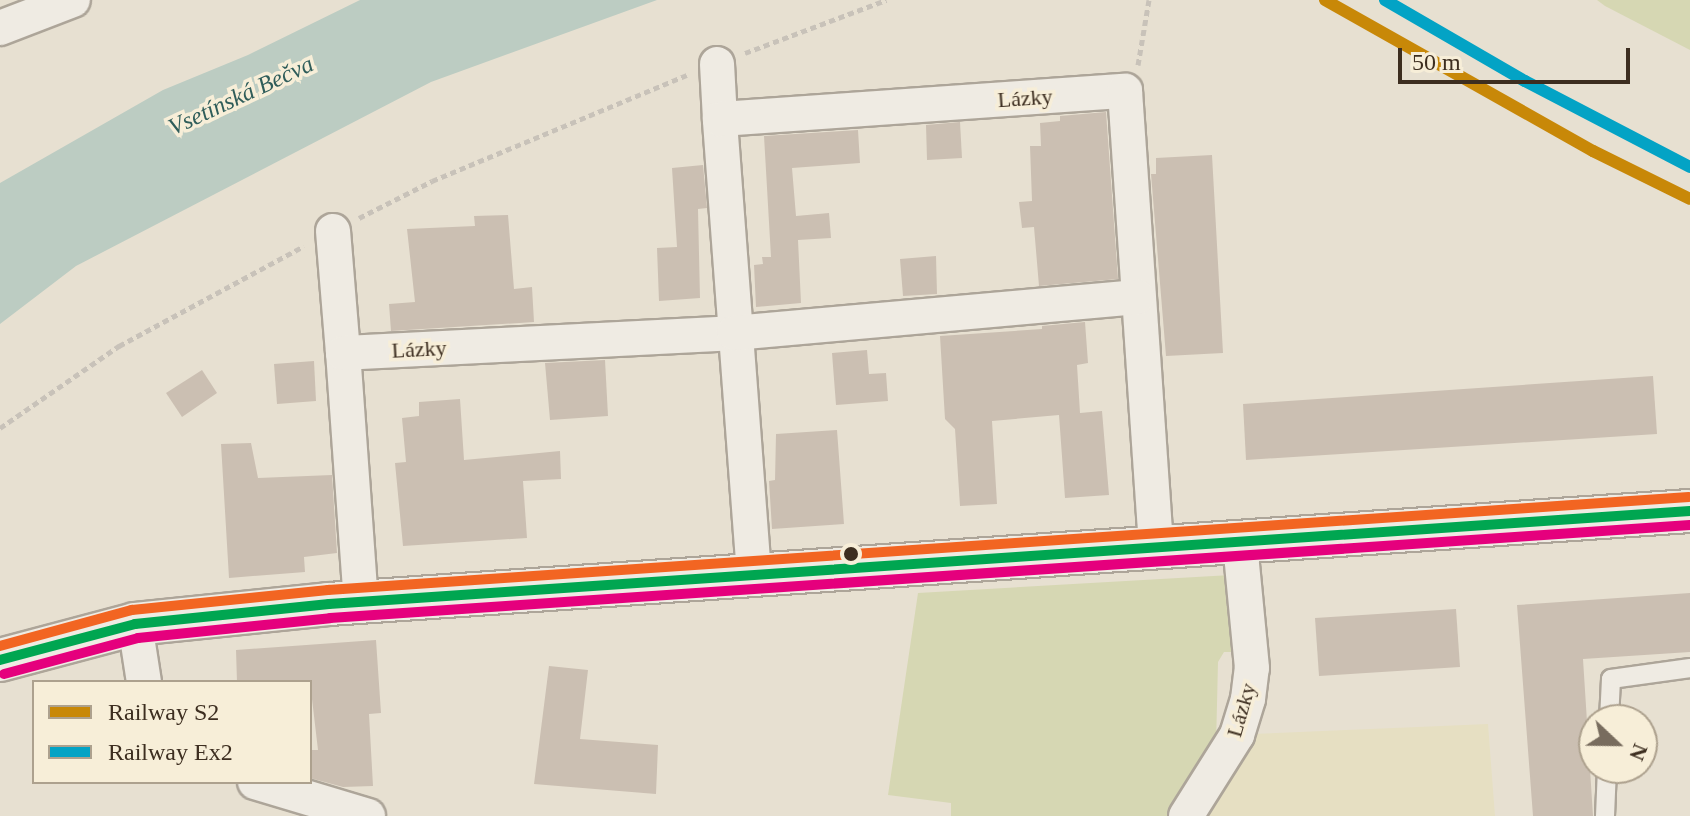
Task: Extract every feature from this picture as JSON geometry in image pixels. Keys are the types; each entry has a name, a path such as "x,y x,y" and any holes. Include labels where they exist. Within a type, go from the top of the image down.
{"street":[{"path":"0,28 73,0"},
{"path":"717,64 734,333 754,574"},
{"path":"1125,91 1156,548"},
{"name":"Lázky","path":"720,119 1125,91"},
{"path":"333,231 361,603"},
{"name":"Lázky","path":"343,353 734,333 1137,297"},
{"path":"0,660 135,624 361,603 1690,511"},
{"name":"Lázky","path":"1186,816 1237,735 1248,699 1252,668 1240,543"},
{"path":"135,624 144,680"},
{"path":"262,784 368,816"}],"lane":[{"path":"1610,704 1611,679 1690,668"},
{"path":"1605,816 1606,784"}],"path":[{"path":"0,428 119,346 432,181 717,64 886,0"},
{"path":"1125,91 1143,49 1149,0"}],"shaded area":[{"path":"1488,724 1495,816 1201,816 1252,734"}],"green space":[{"path":"1597,0 1690,0 1690,50 1605,6"},
{"path":"1231,575 1240,652 1224,652 1218,662 1216,746 1172,816 951,816 951,803 888,795 918,593"}],"water":[{"name":"Vsetínská Bečva","path":"360,0 657,0 431,82 76,266 0,324 0,183 163,90 248,55"}],"building":[{"path":"1106,112 1118,279 1039,286 1034,227 1022,228 1019,202 1032,201 1030,146 1041,146 1040,123 1060,121 1060,116"},
{"path":"960,122 962,158 927,160 926,125"},
{"path":"858,130 860,163 792,168 796,216 829,213 831,238 798,240 801,303 756,307 754,265 763,264 762,257 771,257 764,136"},
{"path":"1212,155 1223,353 1166,356 1151,174 1156,174 1156,158"},
{"path":"703,165 707,208 698,209 700,298 659,301 657,248 677,247 672,168"},
{"path":"508,215 514,289 532,287 534,322 391,331 389,304 415,302 407,229 475,226 474,216"},
{"path":"936,256 937,294 903,296 900,259"},
{"path":"1085,322 1088,363 1077,365 1080,413 1102,411 1109,495 1065,498 1059,415 992,421 997,504 960,506 955,429 945,419 940,336 1042,329 1042,326"},
{"path":"867,350 869,374 886,373 888,401 836,405 832,353"},
{"path":"605,360 608,416 550,420 545,363"},
{"path":"314,361 316,401 277,404 274,364"},
{"path":"202,370 217,393 182,417 166,393"},
{"path":"1653,376 1657,434 1246,460 1243,404"},
{"path":"460,399 464,460 560,451 561,479 523,481 527,538 403,546 395,463 406,462 402,418 419,416 419,402"},
{"path":"837,430 844,524 772,529 769,481 775,480 776,434"},
{"path":"251,443 258,478 332,475 337,553 304,557 305,572 229,578 221,444"},
{"path":"1690,593 1690,652 1583,659 1586,704 1578,704 1578,784 1591,784 1593,816 1533,816 1517,605"},
{"path":"1456,609 1460,667 1319,676 1315,618"},
{"path":"376,640 381,713 369,714 373,786 343,787 312,779 312,750 318,750 312,680 237,680 236,650"},
{"path":"549,666 588,670 580,739 658,745 656,794 534,784"}],"rail line":[{"name":"S2","path":"1325,0 1593,151 1690,199"},
{"name":"Ex2","path":"1385,0 1525,81 1690,167"}],"transit line":[{"path":"0,646 132,610 328,590 1689,497"},
{"path":"0,660 135,624 329,604 1690,511"},
{"path":"4,674 138,638 330,618 1690,525"}]}
